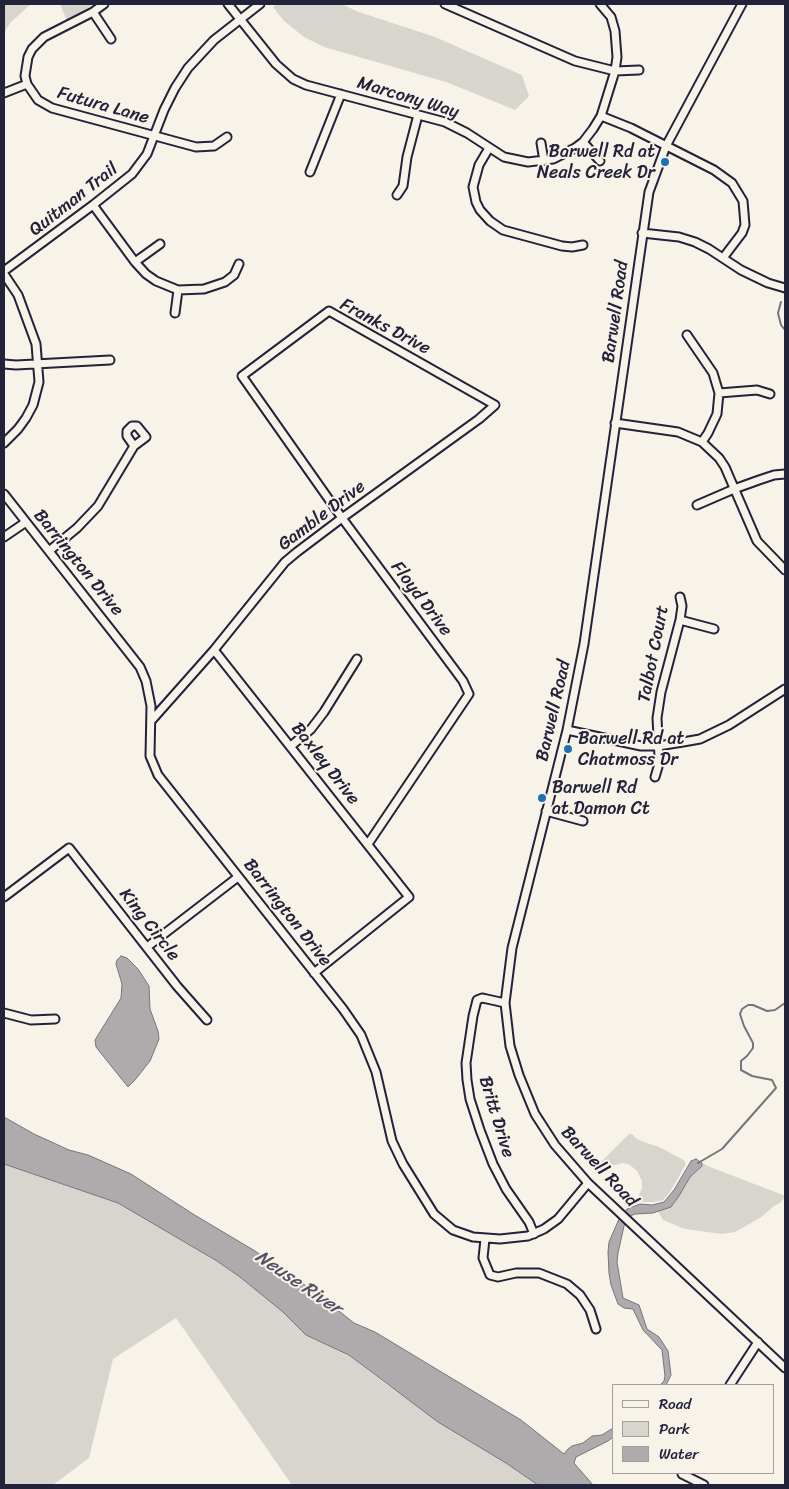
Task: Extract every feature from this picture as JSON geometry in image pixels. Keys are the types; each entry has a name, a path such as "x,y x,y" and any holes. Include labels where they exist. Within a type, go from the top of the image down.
{"street":[{"path":"4,94 27,84 25,76 28,58 38,42 104,4"},
{"path":"228,4 240,20"},
{"name":"Quitman Trail","path":"4,273 132,174 147,154 175,88 188,68 214,40 260,4"},
{"path":"445,4 575,61 615,71 639,70"},
{"name":"Marcony Way","path":"240,20 276,64 293,79 306,85 450,124 504,156 528,162 544,161 566,154 583,142 601,116 615,71 617,57 615,31 611,18 600,4"},
{"name":"Barwell Road","path":"742,4 666,146 649,192 584,644 567,730 512,948 505,1003 510,1046 517,1070 528,1099 543,1129 555,1145 588,1183 785,1368"},
{"path":"93,12 110,39"},
{"name":"Futura Lane","path":"27,84 38,100 52,108 154,136 196,147 214,146 227,137"},
{"path":"310,172 341,94"},
{"path":"397,195 403,186 407,157 418,115"},
{"path":"601,116 631,128 724,176 732,183 743,201 745,225 742,233 724,258"},
{"path":"583,142 600,161"},
{"path":"541,143 544,161"},
{"path":"489,148 479,165 474,187 476,202 480,210 490,221 503,230 562,246 583,245"},
{"path":"93,205 146,274 156,281 178,290 204,289 225,282 234,275 239,264"},
{"path":"642,233 679,236 695,242 724,258 740,270 785,288"},
{"path":"135,262 160,244"},
{"path":"4,273 18,295 28,320 36,344 39,364 39,382 33,405 18,430 4,443"},
{"path":"175,313 178,290"},
{"name":"Franks Drive","path":"242,376 329,311 495,405"},
{"path":"687,335 713,373 719,393 717,414 702,442"},
{"path":"4,364 110,360"},
{"name":"Floyd Drive","path":"242,376 342,518 463,681 469,694 368,844"},
{"path":"719,393 756,390 770,394"},
{"name":"Gamble Drive","path":"151,721 214,650 285,562 342,518 480,419 495,405"},
{"path":"615,423 678,432 702,442 725,467 757,541 785,570"},
{"path":"49,550 77,528 95,510 134,446 146,437 137,426 132,426 127,430 127,436 134,446"},
{"path":"697,505 734,489 774,475 785,474"},
{"name":"Barrington Drive","path":"4,494 140,667 148,691 151,721 149,750 154,769 162,782 352,1021 367,1047 376,1072 392,1141 403,1164 427,1204 441,1221 453,1230 485,1239 512,1238 534,1234 558,1219 588,1183"},
{"path":"4,537 26,522"},
{"name":"Talbot Court","path":"655,777 658,767 657,718 661,692 680,620 682,606 680,597"},
{"path":"680,620 714,628"},
{"name":"Baxley Drive","path":"214,650 409,896 314,972"},
{"path":"291,746 311,729 324,712 357,659"},
{"path":"567,730 625,744 658,746 700,739 729,725 785,689"},
{"path":"546,811 583,821"},
{"name":"King Circle","path":"4,897 69,848 177,986 207,1020"},
{"path":"147,947 238,877"},
{"name":"Britt Drive","path":"505,1003 487,998 477,1000 472,1016 466,1063 467,1080 470,1099 493,1164 506,1189 529,1222 534,1234"},
{"path":"4,1013 31,1020 55,1019"},
{"path":"485,1239 483,1258 490,1275 498,1278 516,1273 539,1273 567,1284 580,1295 590,1310 596,1329"},
{"path":"731,1384 758,1342"},
{"path":"684,1474 704,1485"}],"green space":[{"path":"4,4 31,4 10,23 4,33"},
{"path":"60,4 94,4 67,21"},
{"path":"277,4 342,4 356,11 435,37 522,75 529,96 515,110 446,82 324,47 304,37 284,21 273,7"},
{"path":"629,1134 684,1160 686,1164 670,1192 663,1200 641,1202 638,1198 642,1188 642,1181 637,1171 630,1165 623,1163 603,1167 601,1162"},
{"path":"702,1163 785,1197 760,1218 735,1232 722,1234 685,1229 663,1220 657,1210 674,1204 690,1177 702,1166"},
{"path":"4,1164 118,1203 217,1261 283,1312 306,1335 349,1355 387,1385 538,1485 292,1485 176,1318 113,1359 89,1458 53,1485 4,1485"}],"water":[{"path":"121,956 127,958 138,969 149,986 150,1009 159,1039 150,1061 128,1087 96,1047 95,1040 121,998 122,984 116,964"},
{"name":"Neuse River","path":"4,1117 34,1134 69,1150 88,1155 131,1174 255,1251 315,1292 354,1323 375,1332 521,1420 564,1454 572,1446 583,1443 592,1436 602,1435 612,1429 612,1438 608,1441 576,1457 574,1463 593,1485 538,1485 506,1463 438,1422 349,1355 306,1335 283,1312 217,1261 118,1203 4,1164"},
{"path":"696,1159 702,1163 702,1166 690,1177 671,1207 653,1213 630,1216 624,1226 618,1253 617,1262 623,1298 639,1305 647,1329 659,1337 668,1351 671,1375 666,1384 661,1384 665,1376 662,1350 643,1330 633,1309 624,1308 618,1304 611,1285 609,1242 619,1219 627,1209 640,1204 652,1205 664,1202 674,1190 691,1161"}],"waterway":[{"path":"781,302 778,313 781,325 785,330"},
{"path":"698,1163 722,1149 776,1088 772,1080 752,1076 741,1070 741,1061 753,1048 753,1043 740,1014 742,1009 748,1005 753,1005 767,1011 775,1010 785,1003"}],"place":[{"name":"Barwell Rd at Neals Creek Dr","path":"665,162"},
{"name":"Barwell Rd at Chatmoss Dr","path":"568,749"},
{"name":"Barwell Rd at Damon Ct","path":"542,798"}]}
